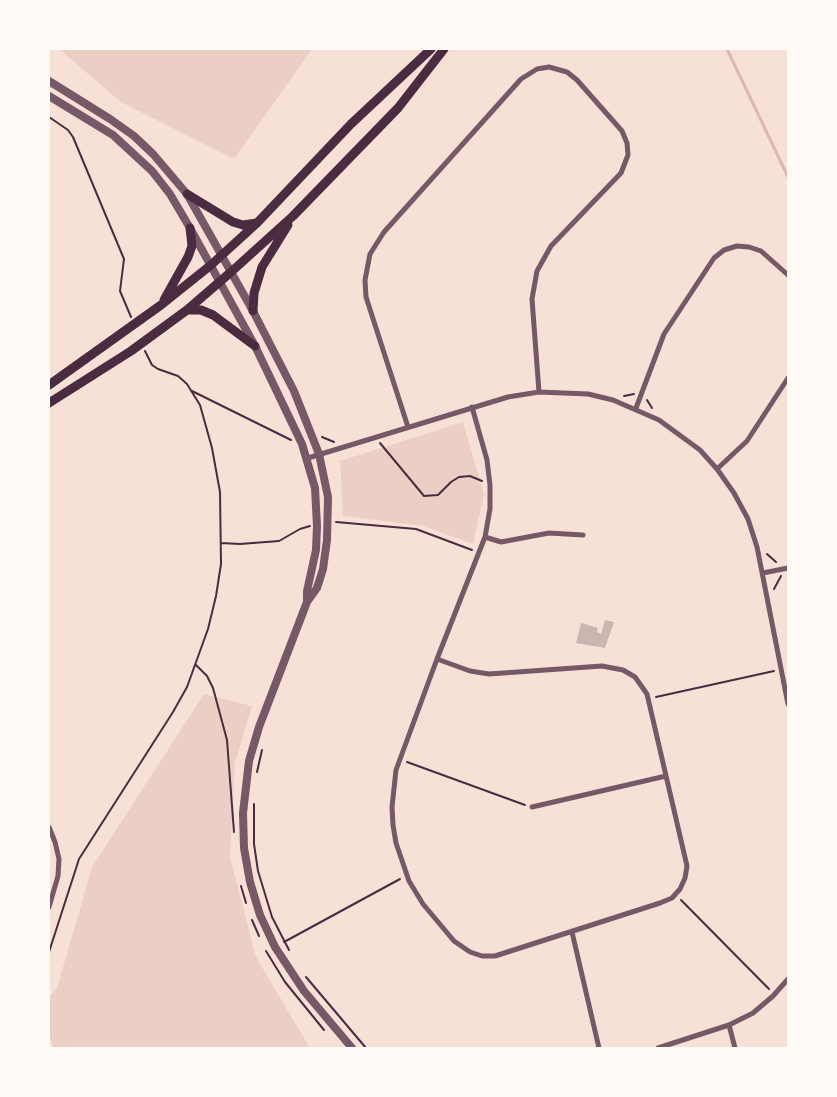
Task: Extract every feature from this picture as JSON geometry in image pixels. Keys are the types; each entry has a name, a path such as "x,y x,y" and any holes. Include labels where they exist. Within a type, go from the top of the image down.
{"main road":[{"path":"49,385 161,305 211,265 257,223 351,124 431,49"},
{"path":"49,403 131,351 187,310 221,282 293,216 398,108 444,49"},
{"path":"187,194 233,222 243,225 257,223"},
{"path":"253,312 254,293 262,267 293,216"},
{"path":"161,305 188,257 192,246 190,228"},
{"path":"187,310 201,310 213,315 255,346"}],"street":[{"path":"408,427 366,297 364,280 370,254 384,232 521,79 537,69 549,67 567,72 577,80 622,132 627,143 628,155 621,173 551,246 538,271 532,299 539,392"},
{"path":"49,81 134,136 153,154 187,194 232,272 294,391 319,454 327,490 328,527 323,569 317,588 307,602 259,727 250,761 243,813 244,848 250,882 258,907 275,947 304,991 352,1048"},
{"path":"49,96 113,135 131,150 170,194 221,282 255,346 300,439 308,458 315,488 316,550 307,591 307,602"},
{"path":"636,408 664,334 714,258 724,250 737,246 749,247 761,251 788,275"},
{"path":"717,469 747,441 788,378"},
{"path":"308,458 472,407 508,397 539,392 588,394 636,408 680,434 717,469 734,493 748,519 763,573 788,704"},
{"path":"437,659 470,671 489,674 602,666 616,668 635,677 644,688 648,699 686,866 685,878 680,889 672,898 660,904 495,956 482,956 470,952 454,941 423,904 407,876 396,843 393,825 393,788 403,749 437,659 485,537 490,509 487,460 472,407"},
{"path":"485,537 501,542 549,533 583,535"},
{"path":"763,573 788,568"},
{"path":"532,807 666,776"},
{"path":"49,827 59,859 58,876 49,907"},
{"path":"572,932 599,1048"},
{"path":"658,1048 729,1025 752,1013 775,994 788,979"},
{"path":"729,1025 735,1048"}],"path":[{"path":"49,117 68,130 73,137 124,259 124,267 119,283 120,291 131,317"},
{"path":"49,952 79,859 173,712 196,665 216,596 221,543 220,492 212,448 200,405 192,391 178,376 158,369 152,364 142,343"},
{"path":"192,391 288,440 294,442 300,439"},
{"path":"616,394 625,396 634,394 646,398 650,407 656,410"},
{"path":"311,433 317,429 320,436 326,440 337,442"},
{"path":"378,436 379,442 424,496 438,495 444,492 451,482 459,477 470,476 479,479 485,486 490,486"},
{"path":"326,440 329,451"},
{"path":"328,527 334,527 335,522 358,522 416,529 479,552"},
{"path":"221,543 240,544 279,541 300,529 317,526"},
{"path":"764,546 766,554 776,562 781,577 775,583 774,590"},
{"path":"648,699 782,669"},
{"path":"256,781 264,744"},
{"path":"405,761 532,807"},
{"path":"254,798 254,844 258,871 272,917 291,954"},
{"path":"284,942 407,876"},
{"path":"679,898 775,994"},
{"path":"305,976 366,1048"}],"shaded area":[{"path":"59,49 312,49 234,159 121,102"},
{"path":"463,422 484,494 473,544 423,526 343,516 340,461"},
{"path":"204,694 252,706 235,763 230,857 256,957 310,1048 53,1048 49,1032 49,997 57,988 92,867"}],"building":[{"path":"605,620 614,622 605,648 576,643 581,623 598,628 597,632 601,634"}],"waterway":[{"path":"727,49 788,177"}]}
